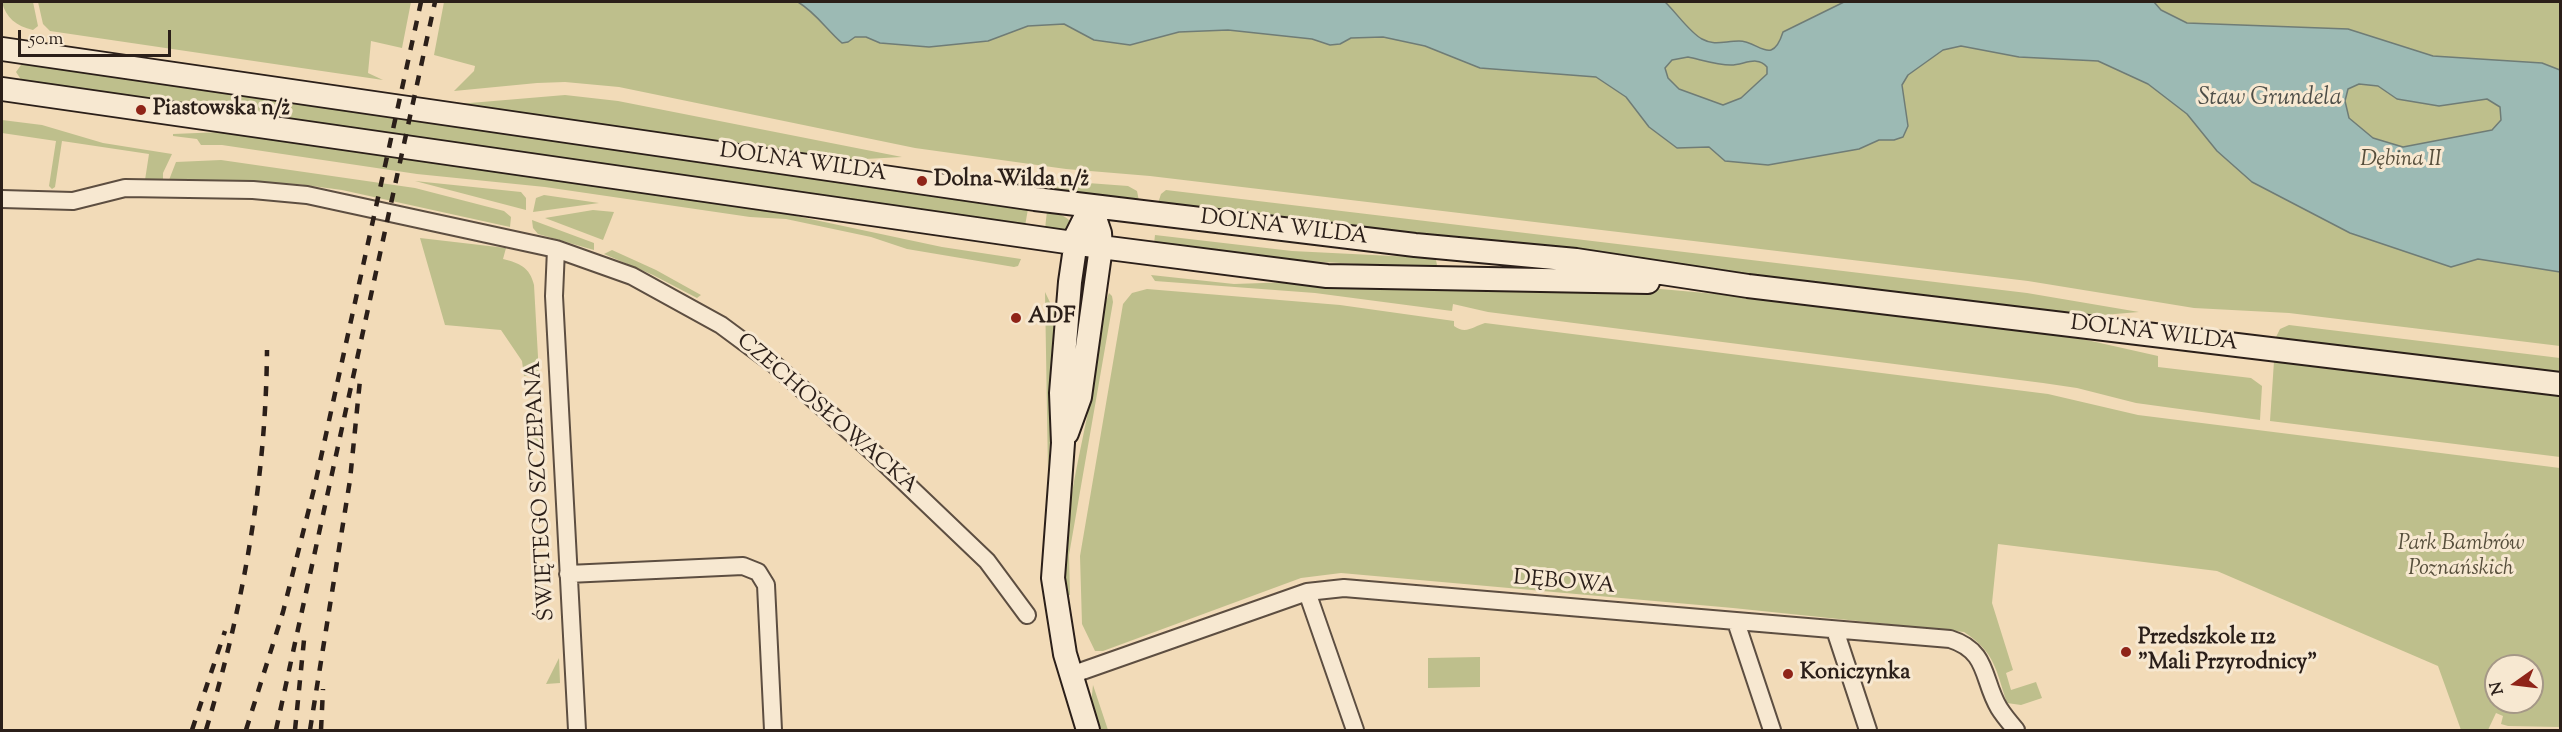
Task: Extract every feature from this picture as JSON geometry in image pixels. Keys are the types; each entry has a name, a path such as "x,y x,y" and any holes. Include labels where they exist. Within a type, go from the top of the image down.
{"main road":[{"name":"DOLNA WILDA","path":"2,49 1091,206 1415,245 1576,260 1748,286 2560,384"},
{"name":"DOLNA WILDA","path":"2,89 1101,248 1327,276 1570,279 1748,286"},
{"path":"1088,730 1058,623 1053,578 1063,443 1061,393 1070,282 1079,229 1091,206"},
{"path":"1063,443 1080,397 1101,248 1100,233 1091,206"}],"street":[{"name":"CZECHOSŁOWACKA","path":"2,200 73,201 125,188 264,190 307,195 556,249 642,281 721,325 760,352 875,454 987,561 1027,615"},
{"name":"ŚWIĘTEGO SZCZEPANA","path":"556,249 554,296 577,730"},
{"path":"568,574 743,566 758,572 766,585 773,730"},
{"name":"DĘBOWA","path":"1071,675 1307,592 1344,588 1950,639 1961,642 1971,649 1983,665 1998,707 2016,730"},
{"path":"1307,592 1355,730"},
{"path":"1736,622 1772,730"},
{"path":"1835,630 1868,730"}],"green space":[{"path":"2,2 33,2 38,26 33,30 17,24 6,13"},
{"path":"38,2 411,2 402,48 371,41 368,73 383,80 50,31 43,24"},
{"name":"Dębina II","path":"444,2 2560,2 2560,346 2289,313 2194,308 2028,281 1150,176 1066,169 915,148 619,87 565,82 454,91 474,71 475,66 434,55"},
{"path":"29,64 1028,209 1025,226 22,81 16,72 21,65"},
{"path":"565,95 618,101 902,157 847,160 458,104"},
{"path":"2,120 42,125 103,143 172,154 163,173 163,180 145,180 149,154 62,141 55,187 52,189 49,186 56,141 2,133"},
{"path":"222,132 782,213 942,247 1021,259 1018,266 1014,267 907,249 871,237 786,219 750,217 545,187 417,174 222,145 201,145 197,139 173,136 173,134"},
{"path":"221,160 415,188 504,211 511,217 510,227 342,190 297,184 169,180 176,162"},
{"path":"415,181 521,192 526,198 526,210"},
{"path":"1061,181 1128,186 1137,191 1139,201 1051,189 1055,183"},
{"path":"1166,190 2027,293 2139,312 2091,316 1158,203 1161,194"},
{"path":"544,195 599,203 533,212 536,198"},
{"path":"593,210 614,212 603,240 545,218"},
{"path":"1047,211 1061,215 1072,223 1067,231 1045,229"},
{"path":"532,220 594,243 594,250 538,234 533,228"},
{"path":"1155,235 1292,251 1433,258 1437,265 1429,268 1288,260 1154,244"},
{"path":"420,238 506,248 503,259 519,264 527,270 534,285 539,375 524,376 522,361 501,330 445,325"},
{"path":"612,250 656,270 701,295 697,298 653,275 604,254"},
{"path":"1151,275 1234,284 1293,282 1638,287 1728,295 2069,336 2158,356 2158,367 2251,378 2262,386 2260,420 2136,403 2077,388 2043,383 1488,312 1453,304 1452,311 1315,293 1155,281"},
{"name":"Park Bambrów Poznańskich","path":"1147,289 1340,305 1454,321 1454,326 1462,330 1485,323 2048,394 2138,415 2560,468 2560,727 2508,726 2501,724 2503,716 2498,714 2544,714 2544,654 2484,654 2484,714 2496,714 2488,730 2461,730 2438,666 2217,571 1998,544 1992,603 2013,670 2006,673 2011,690 2036,682 2042,698 2021,705 2007,703 1993,663 1982,647 1964,632 1733,608 1341,573 1301,578 1103,651 1095,651 1082,624 1080,556 1123,304 1132,293"},
{"path":"1045,292 1058,319 1048,472"},
{"path":"1109,293 1113,302 1069,555 1070,595 1065,595 1065,550 1070,506 1090,403 1105,304"},
{"path":"2289,325 2560,358 2560,373 2275,339 2280,329"},
{"path":"2274,361 2560,395 2560,457 2270,421"},
{"path":"544,418 543,445 529,446 527,419"},
{"path":"1480,657 1480,687 1428,688 1428,658"},
{"path":"559,658 560,683 546,684"},
{"path":"1093,685 1108,730 1100,730 1091,704"}],"water":[{"name":"Staw Grundela","path":"798,2 1665,2 1697,36 1706,41 1746,42 1764,50 1774,48 1783,32 1844,2 2154,2 2161,10 2187,23 2348,29 2433,56 2542,63 2560,70 2560,272 2478,259 2451,267 2350,233 2252,182 2217,151 2187,114 2148,84 2098,61 2019,57 1961,46 1943,50 1908,75 1902,85 1908,126 1903,137 1894,140 1879,140 1859,149 1768,165 1725,161 1709,147 1677,148 1649,127 1626,97 1596,77 1480,68 1425,46 1383,37 1351,38 1340,44 1330,45 1312,39 1228,30 1179,32 1130,45 1094,40 1064,24 1028,26 988,41 929,47 880,43 866,37 855,37 842,43","holes":["1688,57 1726,65 1755,61 1767,67 1767,74 1741,98 1723,105 1679,89 1668,78 1665,68 1672,60","2359,84 2378,86 2397,99 2439,106 2487,99 2500,107 2501,120 2492,130 2403,147 2373,138 2349,118 2345,101 2348,89"]}],"railway":[{"path":"246,730 283,612 314,489 421,2"},
{"path":"276,730 435,2"},
{"path":"206,730 231,637 250,543 262,447 267,350"},
{"path":"310,730 350,480 360,380"},
{"path":"192,730 225,631"},
{"path":"295,730 304,640"},
{"path":"321,730 323,689"}],"place":[{"name":"Piastowska n/ż","path":"141,110"},
{"name":"Dolna Wilda n/ż","path":"922,181"},
{"name":"ADF","path":"1016,318"},
{"name":"Przedszkole 112 \"Mali Przyrodnicy\"","path":"2126,652"},
{"name":"Koniczynka","path":"1788,674"}]}
